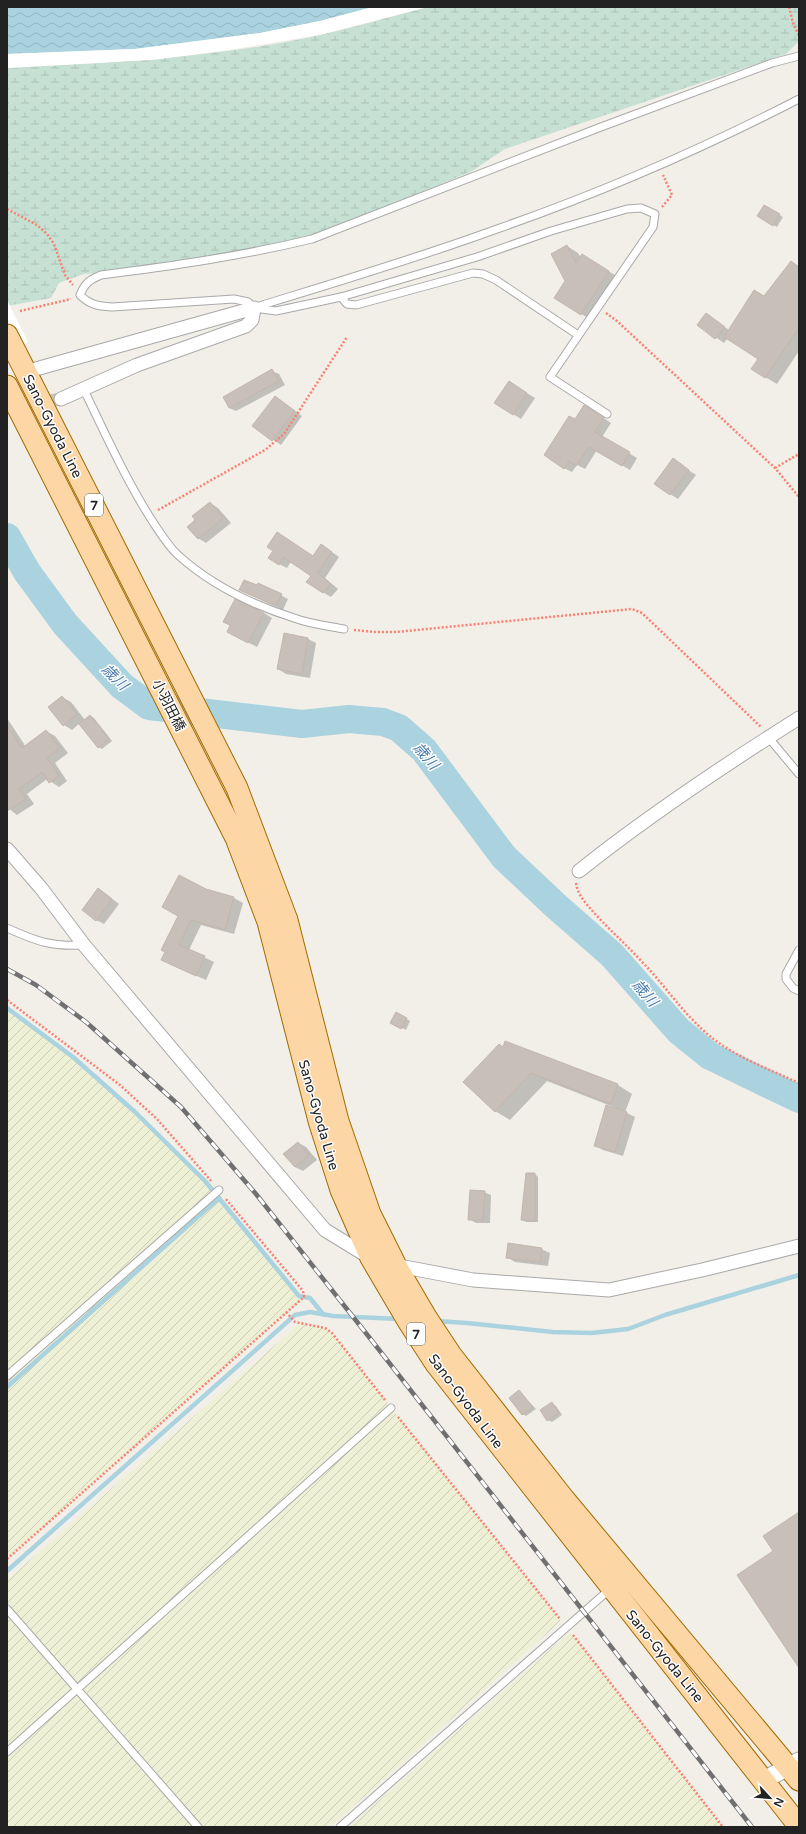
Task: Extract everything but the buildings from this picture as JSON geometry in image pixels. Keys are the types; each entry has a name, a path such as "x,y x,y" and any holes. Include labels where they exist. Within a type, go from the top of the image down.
{"main road":[{"name":"Sano-Gyoda Line","path":"9,340 176,666"},
{"name":"Sano-Gyoda Line","path":"7,386 145,657"},
{"name":"小羽田橋","path":"145,657 194,754"},
{"name":"小羽田橋","path":"176,666 221,756"},
{"name":"Sano-Gyoda Line","path":"194,754 236,838 268,922 319,1121 341,1190 371,1258 408,1321 436,1364 799,1826"},
{"name":"Sano-Gyoda Line","path":"221,756 237,788 281,901 338,1121 370,1214 396,1266 426,1317 451,1355 564,1499 795,1769"}],"street":[{"path":"25,372 254,308 252,320 246,326 137,365 61,399"},
{"path":"579,871 687,790 799,718"},
{"path":"7,849 41,888 84,945 325,1230 371,1258 396,1266 473,1280 609,1290 702,1270 799,1246"},
{"path":"764,1780 795,1769"}],"lane":[{"path":"607,414 550,377 597,306 653,227 655,214 649,210 641,208 627,210 551,230 477,256 341,297 276,312 254,308 248,302 234,299 112,307 96,306 87,302 80,295 84,286 89,280 101,275 215,260 312,239 623,118 772,63 799,56"},
{"path":"254,308 505,226 611,185 744,128 799,99"},
{"path":"341,297 347,304 356,305 473,273 482,274 496,280 578,335"},
{"path":"84,390 137,497 177,554 201,573 232,592 264,607 295,619 344,629"},
{"path":"768,738 799,774"},
{"path":"7,928 38,942 63,946 84,945"},
{"path":"799,950 786,974 786,979 793,988 799,991"},
{"path":"7,1376 219,1190"},
{"path":"7,1752 391,1408"},
{"path":"340,1827 611,1588"},
{"path":"7,1609 198,1827"}],"path":[{"path":"789,7 793,23 799,36"},
{"path":"662,171 672,195"},
{"path":"7,209 37,225 47,234 54,244 66,275 80,295 68,300 20,312"},
{"path":"597,306 617,321 775,468 799,497"},
{"path":"149,515 265,450 284,434 347,337"},
{"path":"775,468 799,454"},
{"path":"344,629 375,632 396,632 632,609 642,613 758,724 768,738"},
{"path":"579,871 577,890 588,907 645,965 685,1013 704,1032 744,1058 799,1083"},
{"path":"7,1000 120,1084 157,1119 219,1190 303,1291 304,1297 7,1560"},
{"path":"286,1312 295,1322 325,1328 332,1333 723,1827"}],"green space":[{"path":"428,7 799,7 799,41 786,54 505,149 472,171 312,239 131,271 84,274 59,283 51,298 7,306 7,68 164,58 242,49 281,43 347,29"},
{"path":"7,1008 73,1057 135,1112 205,1181 299,1296 300,1301 7,1559"},
{"path":"299,1324 325,1328 332,1333 561,1621 330,1827 7,1827 7,1580"},
{"path":"570,1632 723,1827 349,1827"}],"water":[{"path":"7,7 373,7 320,21 260,33 135,49 7,54"}],"pier":[{"path":"373,7 428,7 319,35 229,50 152,60 7,68 7,54 135,49 260,33 320,21"},
{"path":"7,300 28,342 7,347"}],"waterway":[{"name":"歳川","path":"7,537 27,572 65,624 122,686 149,706 302,724 349,719 383,722 399,728 424,750 504,857 556,906 612,955 679,1031 710,1056 799,1099"},
{"path":"7,1008 73,1057 135,1112 205,1181 299,1296 310,1298 323,1314"},
{"path":"7,1387 219,1198"},
{"path":"436,1321 553,1332 592,1333 628,1329 665,1315 799,1275"},
{"path":"7,1571 295,1315 310,1312 333,1316 400,1319"}],"tunnel":[{"path":"11,408 61,399"}],"railway":[{"path":"7,969 36,985 86,1022 181,1107 256,1194 752,1827"}]}
